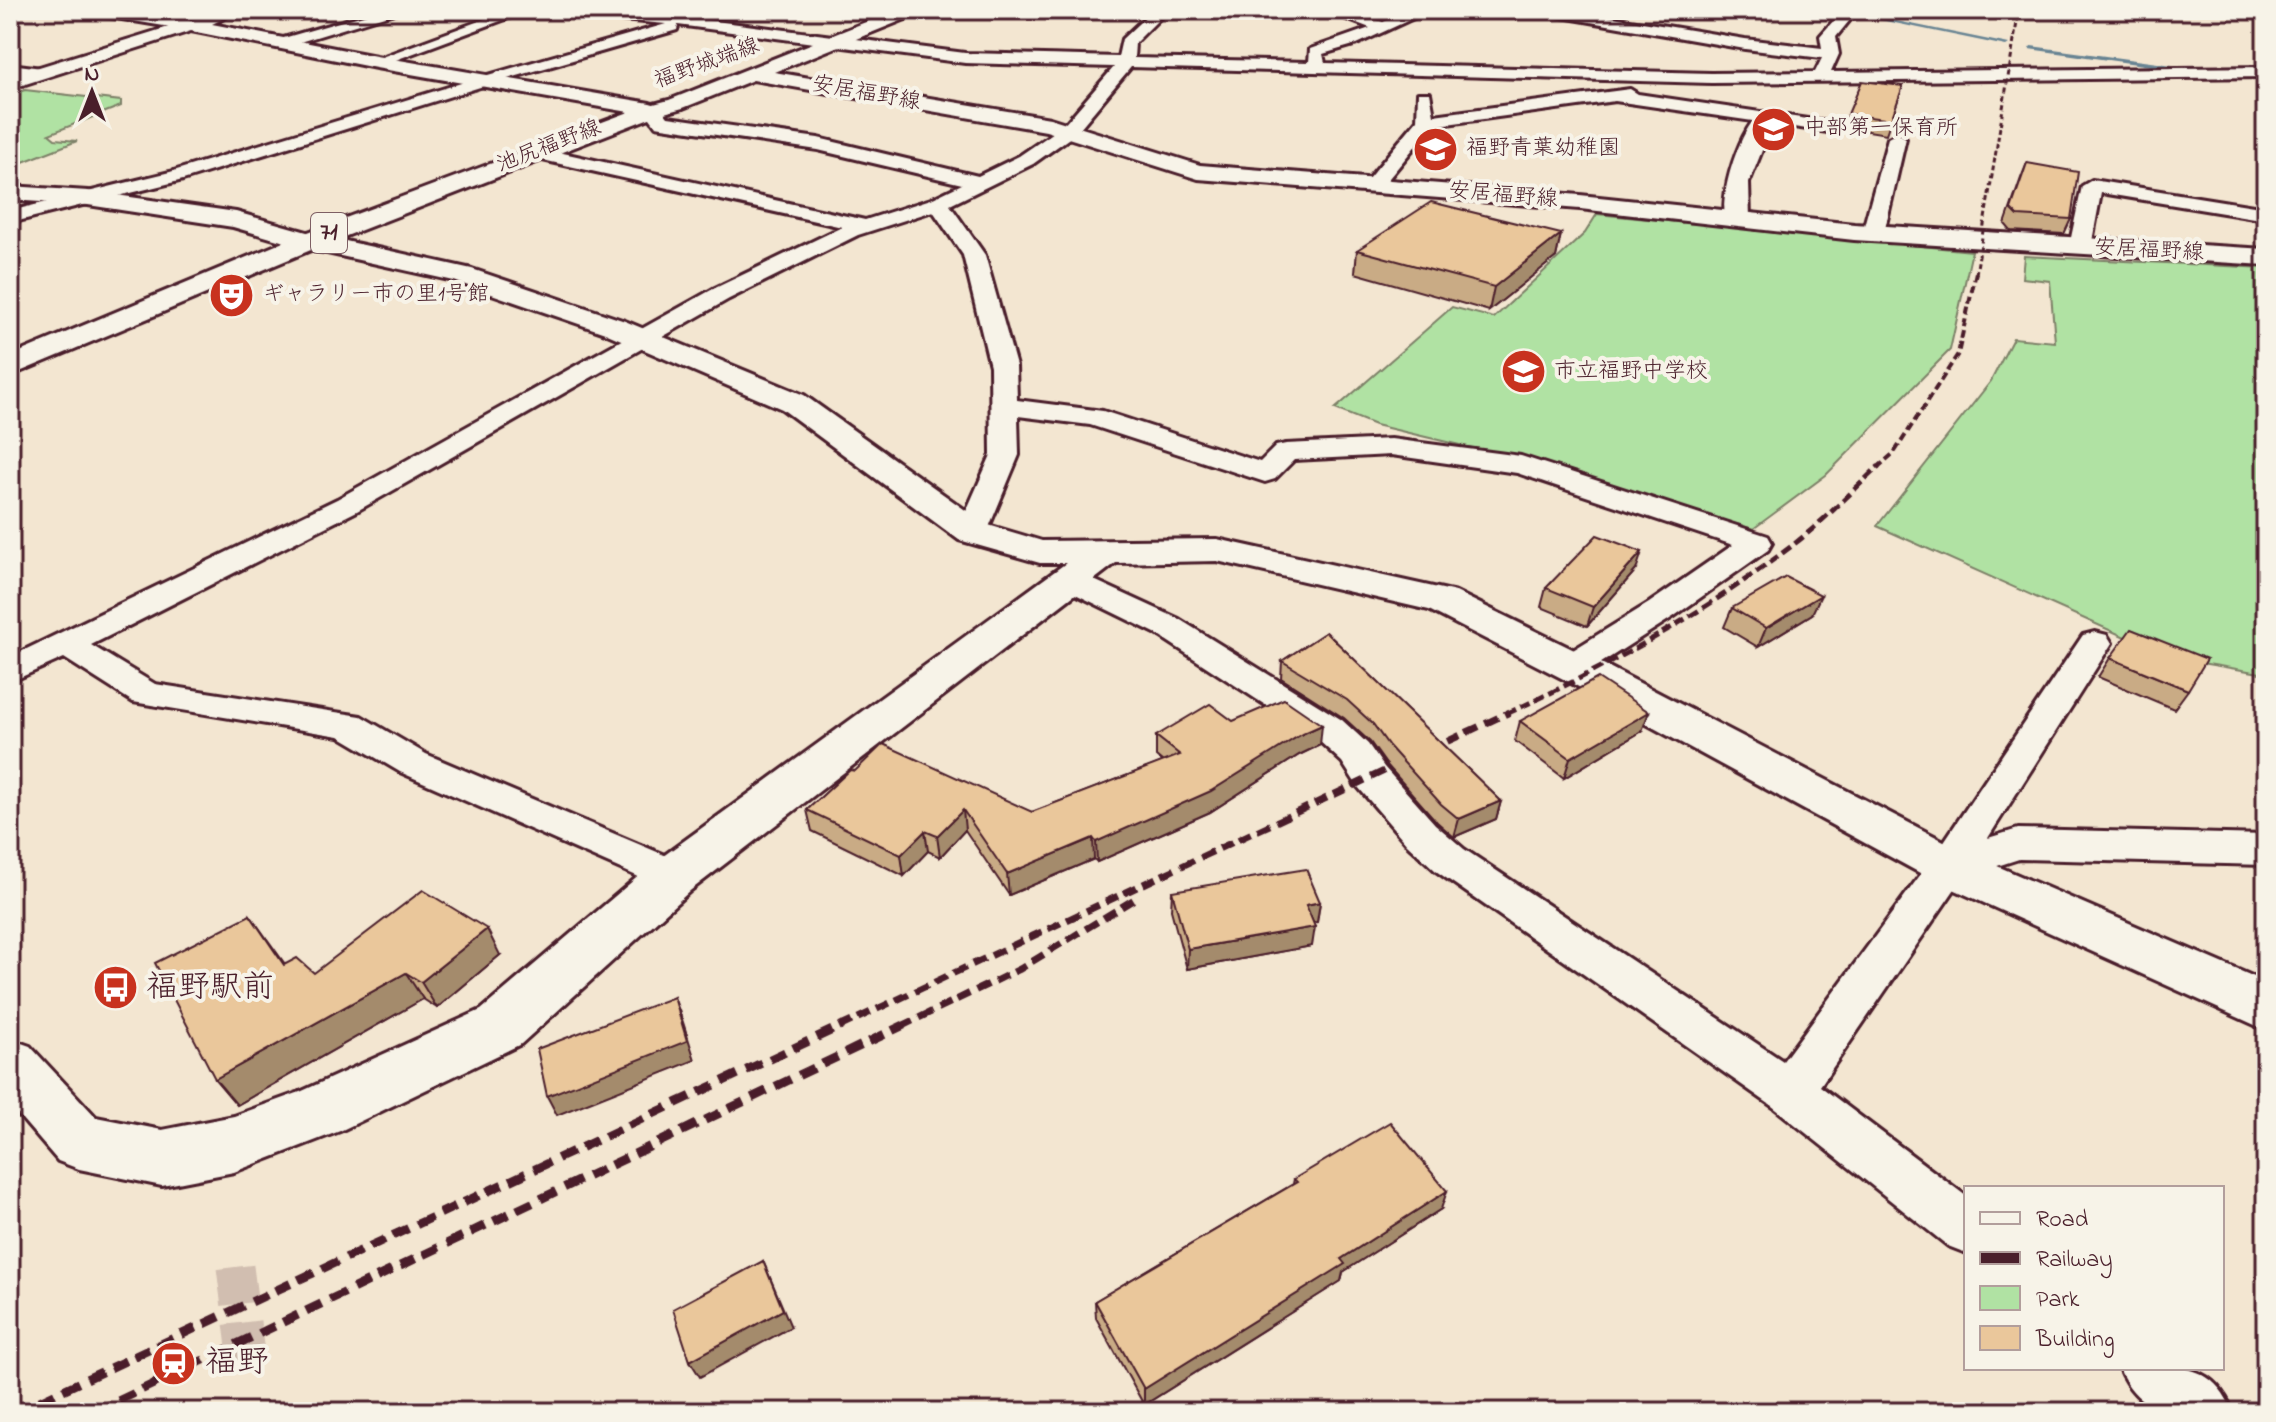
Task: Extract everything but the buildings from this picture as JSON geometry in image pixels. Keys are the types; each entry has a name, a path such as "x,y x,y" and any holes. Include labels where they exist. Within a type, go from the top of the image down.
{"main road":[{"path":"98,10 188,25"},
{"name":"福野城端線","path":"653,110 676,104 912,10"},
{"path":"10,83 229,13"},
{"name":"池尻福野線","path":"188,25 376,62 653,110"},
{"name":"安居福野線","path":"751,74 1069,130 1198,172 1373,185 1873,233 2266,257"},
{"name":"池尻福野線","path":"10,367 309,241 653,110"},
{"path":"1737,219 1737,183 1764,118"},
{"path":"10,193 88,198 236,220 309,241 462,275 644,339 793,402 972,532 1087,566 1217,550 1442,601 1572,666 1949,866 2266,1007"},
{"path":"10,1064 79,1141 162,1158 234,1144 319,1112 501,1027 673,876 1087,566"}],"street":[{"path":"285,42 397,10"},
{"path":"376,62 523,10"},
{"path":"554,10 692,22 965,58 1711,78 2266,72"},
{"path":"10,217 176,176 487,80 739,10"},
{"path":"10,671 347,505 721,294 866,226 938,203 1026,160 1069,130 1126,63 1127,42 1161,10"},
{"path":"1330,10 1383,27"},
{"path":"1317,66 1315,52 1424,10"},
{"path":"1545,10 1745,44 1831,54"},
{"path":"1828,36 1849,12"},
{"path":"1807,32 1828,36"},
{"path":"1821,76 1831,54 1828,36"},
{"path":"10,69 42,73"},
{"path":"1421,72 1426,121"},
{"path":"1373,185 1426,121 1615,96 1711,78"},
{"path":"1615,96 1828,127"},
{"path":"653,110 662,122 818,144 983,183"},
{"path":"1873,233 1897,138"},
{"path":"536,153 866,226"},
{"path":"2080,247 2092,186 2266,214"},
{"path":"938,203 974,255 1003,366 1005,455 972,532"},
{"path":"1004,406 1094,417 1265,473 1286,452 1391,447 1521,465 1757,543 1661,610 1572,666"},
{"path":"1087,566 1167,626 1329,729 1355,753 1371,777 1421,834 1450,860 1789,1091 1964,1226"},
{"path":"64,643 146,694 348,725 413,763 673,876"},
{"path":"1789,1091 1949,866 2095,643"},
{"path":"1949,866 2018,844 2266,850"},
{"path":"2150,1370 2204,1412"}],"green space":[{"path":"25,90 121,101 121,106 49,134 55,139 77,141 10,167 10,95"},
{"path":"1597,214 1972,251 1950,350 1826,475 1753,529 1502,455 1375,425 1335,409 1452,307 1494,318 1585,233"},
{"path":"2024,256 2266,268 2266,674 2172,658 1877,526 1991,381 2013,338 2055,342 2050,281 2022,278"}],"waterway":[{"path":"1835,10 2006,44"},
{"path":"2031,48 2180,68"}],"tunnel":[{"path":"235,1267 248,1370"}],"railway":[{"path":"1976,274 2019,10"},
{"path":"1877,468 1894,453 1958,354 1976,272"},
{"path":"1506,714 1616,659 1722,596 1801,539 1879,466"},
{"path":"839,1027 1510,712"},
{"path":"900,1027 1020,969 1136,898"},
{"path":"16,1412 843,1025"},
{"path":"95,1412 904,1025"}],"place":[{"name":"中部第一保育所","path":"1773,129"},
{"name":"福野青葉幼稚園","path":"1435,149"},
{"name":"ギャラリー市の里1号館","path":"231,295"},
{"name":"市立福野中学校","path":"1523,372"},
{"name":"福野駅前","path":"115,988"},
{"name":"福野","path":"174,1363"}]}
